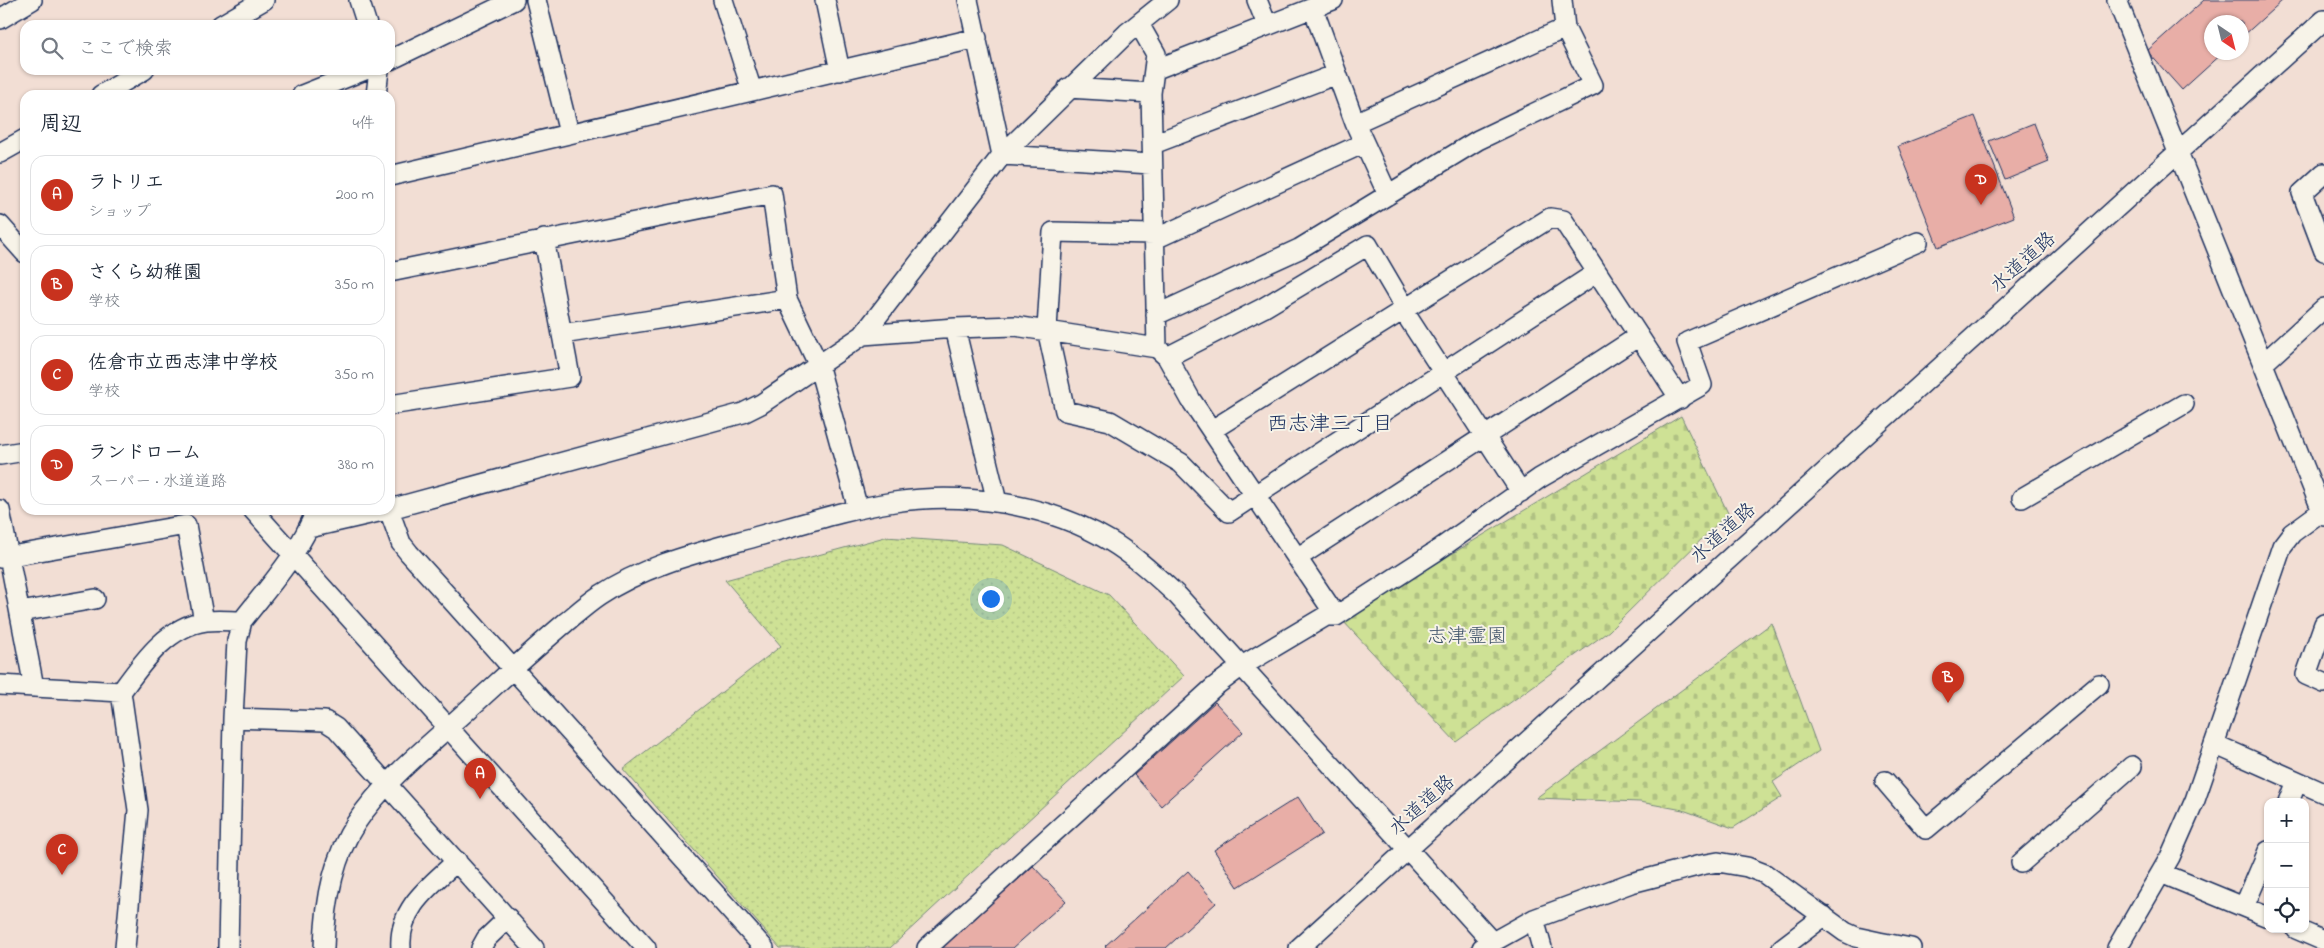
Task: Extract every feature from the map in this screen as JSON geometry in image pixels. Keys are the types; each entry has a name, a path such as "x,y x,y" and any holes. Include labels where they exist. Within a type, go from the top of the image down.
{"street":[{"path":"0,18 32,0"},
{"path":"230,20 264,0"},
{"path":"359,0 365,20"},
{"path":"395,58 514,0"},
{"path":"536,0 570,134"},
{"path":"723,0 752,91"},
{"path":"825,0 840,71"},
{"path":"968,0 1002,155"},
{"path":"395,508 743,413 762,404 863,335 1002,155 1068,88 1168,0"},
{"path":"1257,0 1267,25"},
{"path":"1154,70 1333,0"},
{"path":"1156,316 1299,250 1478,140 1593,85 1565,28 1562,0"},
{"path":"2117,0 2323,514 2292,533 2282,546 2194,800 2161,873 2117,948"},
{"path":"1313,8 1355,123 1388,195"},
{"name":"水道道路","path":"1299,948 2324,20"},
{"path":"1139,24 1156,54 1151,93 1153,144 1151,164 1155,237 1156,316 1162,352 1191,400 1256,494 1336,616"},
{"path":"1355,123 1565,28"},
{"path":"395,175 977,38"},
{"path":"1153,144 1337,74"},
{"path":"110,90 135,75"},
{"path":"315,90 352,75"},
{"path":"377,90 378,75"},
{"path":"1068,88 1151,93"},
{"path":"0,154 20,142"},
{"path":"1364,143 1155,237 1053,232 1047,329 1065,411 1110,421 1181,463 1229,512 1596,273"},
{"path":"1002,155 1151,164"},
{"path":"2324,173 2302,193 2324,251"},
{"path":"395,271 772,194 787,299 818,364 858,509"},
{"path":"1212,430 1550,218 1563,220 1680,400"},
{"path":"0,225 20,248"},
{"path":"395,404 570,378 544,239"},
{"path":"927,948 1214,687 1242,666 1326,616 1336,616 1436,552 1540,478 1680,400 1702,385 1687,342 1918,242"},
{"path":"863,335 955,328 1015,326 1047,329 1162,352 1262,308 1368,245 1404,309 1443,372 1521,492"},
{"path":"562,334 787,299"},
{"path":"2264,363 2324,308"},
{"path":"955,328 997,502"},
{"path":"1297,558 1639,336"},
{"path":"2022,498 2184,404"},
{"path":"0,455 20,452"},
{"path":"324,948 326,910 341,854 355,824 386,785 512,669 597,597 629,578 666,562 858,509 931,498 997,502 1057,518 1111,541 1178,596 1408,849 1487,945 1534,918 1631,883 1718,862 1747,867 1765,874 1856,937 1877,945 1911,948"},
{"path":"0,510 4,558 20,612 34,687"},
{"path":"257,515 646,948"},
{"path":"228,948 233,718 237,641 242,620 293,556 314,515"},
{"path":"309,528 367,515"},
{"path":"391,515 401,543 409,553 764,948"},
{"path":"4,558 186,525 204,621"},
{"path":"20,612 95,599"},
{"path":"126,948 138,810 122,692 146,656 175,632 204,621 242,620"},
{"path":"2324,624 2306,675 2324,683"},
{"path":"1885,781 1926,829 2099,684"},
{"path":"0,685 122,692"},
{"path":"233,718 325,721 336,728 534,948"},
{"path":"2214,744 2324,793"},
{"path":"2021,863 2132,766"},
{"path":"2291,798 2297,781"},
{"path":"2244,907 2264,860"},
{"path":"401,948 402,928 409,910 419,896 457,862"},
{"path":"2161,873 2264,915"},
{"path":"1782,948 1824,916"},
{"path":"481,948 486,939 508,918"},
{"path":"1534,918 1542,948"},
{"path":"2305,933 2324,941"}],"green space":[{"name":"志津霊園","path":"1681,416 1728,513 1609,631 1456,742 1342,620"},
{"path":"885,537 1003,545 1109,595 1184,676 890,948 780,948 623,769 781,646 725,580"},
{"path":"1772,623 1819,751 1773,782 1782,797 1733,828 1683,810 1640,802 1536,798"}],"building":[{"path":"2204,0 2283,0 2249,31 2249,15 2204,15 2204,60 2215,60 2182,90 2147,51"},
{"path":"1975,116 2014,217 1938,247 1898,146"},
{"path":"2034,123 2049,162 2005,180 1989,141"},
{"path":"1215,702 1243,732 1161,806 1134,775"},
{"path":"1298,797 1322,834 1238,887 1214,850"},
{"path":"1033,866 1066,901 1013,948 942,948"},
{"path":"1188,871 1216,903 1166,948 1107,948 1105,946"}],"place":[{"name":"ランドローム","path":"1981,205"},
{"name":"さくら幼稚園","path":"1948,703"},
{"name":"ラトリエ","path":"480,799"},
{"name":"佐倉市立西志津中学校","path":"62,875"}],"district":[{"name":"西志津三丁目","path":"1330,425"}]}
